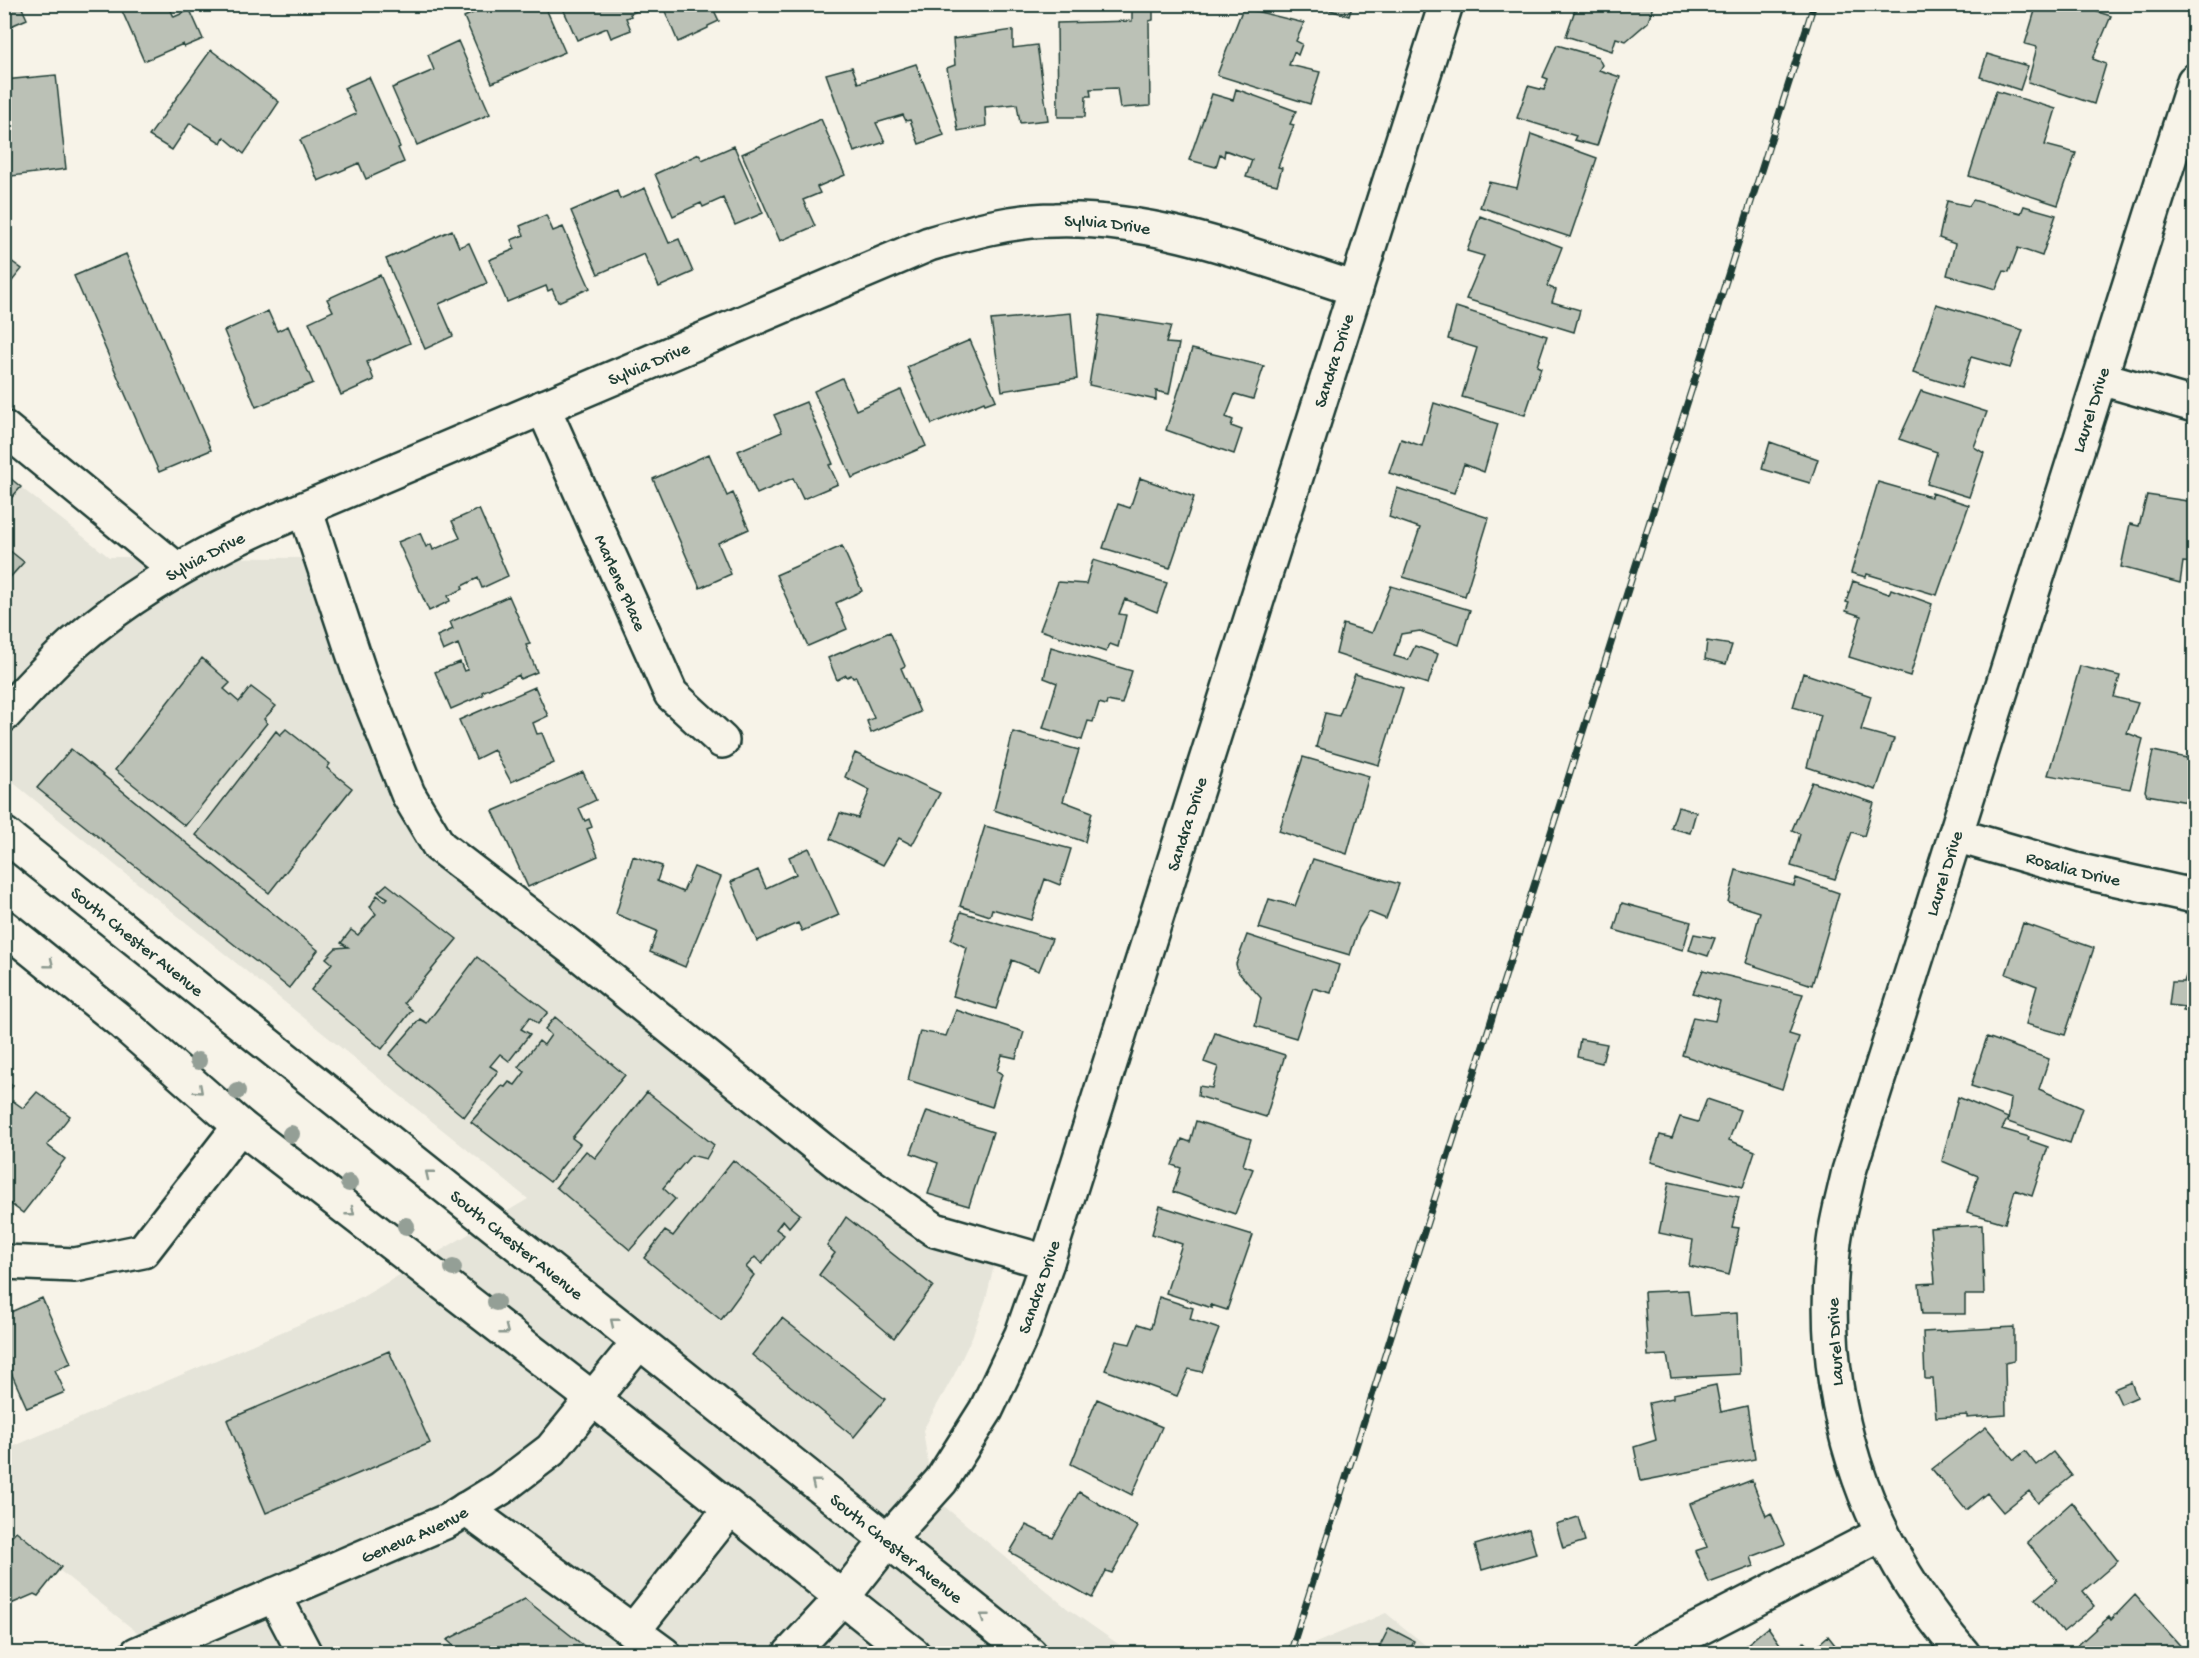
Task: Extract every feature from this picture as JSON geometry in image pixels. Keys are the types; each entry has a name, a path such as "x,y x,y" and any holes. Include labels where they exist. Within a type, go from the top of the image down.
{"street":[{"name":"Sandra Drive","path":"790,1653 842,1598 887,1541 941,1481 986,1410 1022,1334 1047,1262 1446,4"},
{"name":"Laurel Drive","path":"1963,1653 1935,1622 1896,1562 1868,1505 1848,1446 1835,1384 1829,1313 1834,1241 1849,1171 2194,81"},
{"name":"Sylvia Drive","path":"4,715 72,645 136,595 206,553 543,407 929,244 979,229 1053,219 1120,222 1179,233 1356,289"},
{"path":"2100,378 2194,405"},
{"name":"Marlene Place","path":"543,407 671,694 722,741"},
{"path":"4,428 177,570"},
{"path":"305,509 360,674 408,794 439,846 578,953 837,1162 935,1230 1047,1262"},
{"name":"South Chester Avenue","path":"4,834 1030,1653"},
{"name":"Rosalia Drive","path":"1955,835 2076,870 2194,896"},
{"path":"4,927 124,1024 240,1126 593,1399 913,1653"},
{"path":"4,1262 75,1265 143,1251 240,1126"},
{"name":"Geneva Avenue","path":"137,1653 447,1521 501,1488 551,1450 639,1342"},
{"path":"466,1509 664,1653"},
{"path":"633,1631 730,1509"},
{"path":"1649,1653 1882,1534"},
{"path":"274,1595 305,1653"}],"shaded area":[{"path":"4,474 109,557 319,558 438,838 917,1220 998,1249 986,1299 972,1337 923,1430 933,1497 1068,1609 1131,1653 163,1653 5,1527 5,1450 359,1299 528,1199 5,776"},
{"path":"1386,1613 1435,1653 1290,1654"}],"building":[{"path":"4,4 25,4 26,7 22,8 27,19 4,29"},
{"path":"119,4 168,4 174,17 190,10 203,39 184,47 183,44 144,61"},
{"path":"493,4 544,4 565,52 492,83 464,17"},
{"path":"561,4 647,4 648,6 626,18 631,30 611,38 607,28 577,40"},
{"path":"662,4 715,4 712,6 719,21 678,42"},
{"path":"1132,4 1153,4 1153,20 1149,21 1150,106 1120,108 1117,88 1090,89 1091,96 1086,96 1085,117 1058,117 1057,23 1132,21"},
{"path":"1311,4 1353,4 1349,16"},
{"path":"1577,4 1649,4 1653,6 1648,22 1626,41 1616,38 1612,51 1566,36"},
{"path":"2037,4 2072,4 2111,16 2093,59 2106,64 2094,104 2028,82 2037,47 2025,44"},
{"path":"1243,8 1304,23 1296,41 1302,44 1298,55 1294,52 1289,65 1320,72 1310,104 1217,75"},
{"path":"1013,30 1013,48 1037,45 1048,120 1020,123 1017,104 985,107 986,126 958,131 947,68 955,65 953,39"},
{"path":"458,41 490,114 417,145 392,88 434,70 428,55"},
{"path":"1557,45 1598,57 1602,65 1599,70 1620,77 1597,146 1574,140 1576,136 1517,118 1528,86 1544,90 1548,79 1543,77"},
{"path":"211,50 279,102 244,154 224,137 221,143 190,123 172,150 149,136"},
{"path":"1987,54 2028,66 2020,90 1980,77"},
{"path":"916,64 944,135 919,144 910,120 906,121 903,115 876,123 885,142 854,152 826,74 852,67 858,83"},
{"path":"56,75 66,169 4,177 4,80"},
{"path":"369,77 400,147 398,148 404,162 366,179 359,163 318,181 300,140 356,114 344,88"},
{"path":"1236,89 1296,111 1290,124 1294,125 1278,167 1282,168 1277,185 1246,177 1252,160 1225,150 1224,157 1220,154 1216,167 1189,160 1212,94 1233,100"},
{"path":"1996,91 2056,109 2045,145 2076,153 2058,205 1969,176"},
{"path":"821,119 845,175 817,187 820,193 803,200 815,226 780,241 742,154"},
{"path":"1531,134 1597,158 1570,237 1480,207 1489,182 1517,188"},
{"path":"734,146 763,213 735,225 723,198 703,207 701,203 673,216 655,174 699,154 702,160"},
{"path":"645,188 669,243 679,239 693,272 659,287 644,254 598,274 571,211 617,191 620,199"},
{"path":"1973,200 2021,213 2024,206 2056,215 2042,256 2018,248 2009,272 2004,271 1996,289 1947,275 1955,244 1939,238 1947,201 1969,206"},
{"path":"546,215 553,231 563,227 590,288 558,302 552,289 548,291 546,286 507,302 489,260 515,249 511,240 524,235 520,226"},
{"path":"1480,216 1562,247 1547,286 1556,290 1552,302 1580,310 1574,332 1466,299 1484,256 1467,251"},
{"path":"452,230 459,247 469,243 487,283 439,304 453,336 425,349 386,259"},
{"path":"126,254 211,450 159,472 74,276"},
{"path":"4,256 22,269 4,291"},
{"path":"380,275 410,343 367,362 374,380 341,395 309,322 333,311 327,299"},
{"path":"1936,304 2023,330 2010,368 1971,357 1961,388 1913,373"},
{"path":"1456,307 1547,336 1537,366 1541,368 1525,415 1462,397 1477,348 1448,339"},
{"path":"268,311 277,331 288,326 313,383 256,407 224,331"},
{"path":"1071,313 1077,379 1002,391 991,320"},
{"path":"1100,315 1171,326 1166,343 1179,344 1169,394 1156,391 1156,400 1089,385"},
{"path":"970,340 996,400 985,404 984,402 932,424 907,367"},
{"path":"1192,349 1264,366 1253,399 1235,394 1226,417 1233,420 1231,426 1242,430 1234,454 1166,430"},
{"path":"842,378 856,410 901,390 926,446 852,478 814,391"},
{"path":"1921,391 1987,412 1974,447 1984,453 1969,497 1927,484 1937,452 1899,439"},
{"path":"806,402 833,464 829,465 838,484 803,499 793,478 757,494 738,451 782,432 774,415"},
{"path":"1434,403 1498,424 1484,472 1464,464 1454,493 1389,473 1401,439 1422,446"},
{"path":"1770,442 1818,459 1810,483 1762,469"},
{"path":"709,454 727,496 733,493 749,529 718,543 731,574 700,588 653,479"},
{"path":"4,473 21,487 4,506"},
{"path":"1140,478 1194,497 1170,568 1103,548 1118,504 1130,508"},
{"path":"1878,482 1931,497 1932,493 1969,505 1937,595 1867,574 1866,577 1851,573"},
{"path":"1397,488 1489,518 1465,596 1403,577 1420,528 1389,517"},
{"path":"2147,495 2194,502 2194,563 2183,562 2180,583 2121,567 2130,524 2139,526"},
{"path":"479,509 508,576 482,588 478,578 448,596 450,601 429,611 398,542 420,533 426,547 431,544 433,550 460,538 452,521"},
{"path":"4,546 24,562 4,584"},
{"path":"842,546 862,591 836,603 847,629 808,646 776,575"},
{"path":"1093,560 1167,583 1157,612 1125,599 1119,614 1126,615 1118,647 1110,644 1106,652 1040,630 1058,582 1086,584"},
{"path":"1853,581 1889,594 1891,589 1932,604 1910,676 1849,657 1861,616 1846,611 1849,603 1846,602"},
{"path":"1391,586 1470,610 1459,645 1420,631 1401,634 1394,656 1408,660 1415,646 1438,654 1428,684 1336,654 1343,624 1372,633"},
{"path":"509,596 530,644 526,645 537,672 520,679 519,675 451,709 435,672 460,662 464,671 468,670 458,644 443,651 437,636 453,629 450,622"},
{"path":"890,632 905,666 901,668 920,712 871,733 867,721 874,718 856,677 846,675 837,680 828,658"},
{"path":"1707,641 1732,645 1726,664 1705,659"},
{"path":"1051,647 1132,671 1122,704 1107,701 1106,705 1099,703 1093,722 1088,721 1082,740 1043,728 1057,683 1044,678"},
{"path":"202,658 230,683 224,689 239,702 251,687 276,706 264,719 267,723 185,826 115,770"},
{"path":"2080,666 2120,676 2114,697 2138,703 2127,733 2143,739 2130,789 2048,775"},
{"path":"1803,673 1871,696 1861,730 1894,739 1876,790 1807,767 1821,715 1793,707"},
{"path":"1355,674 1403,688 1379,765 1316,747 1325,713 1339,716"},
{"path":"535,687 548,716 533,723 537,734 542,733 554,763 511,782 494,750 476,759 459,720"},
{"path":"2194,723 2194,803 2147,795 2145,791 2153,751 2187,758"},
{"path":"286,729 330,764 327,768 352,788 269,893 196,835 276,731 280,735"},
{"path":"1013,732 1079,750 1063,801 1092,812 1085,842 994,810"},
{"path":"71,749 318,950 289,988 37,788"},
{"path":"855,753 940,793 912,845 899,838 883,865 830,839 840,813 858,818 870,790 845,777"},
{"path":"1303,757 1369,776 1347,854 1279,831"},
{"path":"583,772 596,800 579,808 585,821 589,819 592,827 587,829 598,856 528,887 493,811"},
{"path":"1812,782 1874,803 1864,836 1852,832 1835,879 1791,866 1800,834 1792,830"},
{"path":"1678,807 1696,812 1690,833 1671,828"},
{"path":"985,826 1071,849 1060,885 1045,879 1031,920 992,909 990,916 960,906"},
{"path":"809,848 839,915 802,931 798,923 757,941 731,882 758,870 766,888 796,874 789,857"},
{"path":"633,856 662,866 657,881 683,892 694,867 721,877 685,967 650,952 657,931 616,914"},
{"path":"1313,859 1399,884 1386,919 1369,912 1359,928 1350,955 1259,928 1269,899 1295,906"},
{"path":"1736,870 1794,886 1796,878 1839,893 1812,985 1746,963 1760,912 1728,902"},
{"path":"387,884 457,939 404,1003 412,1010 382,1049 311,990 332,963 326,958 336,948 348,947 341,943 351,930 358,935 376,914 370,907 377,895 385,901 388,898 378,892"},
{"path":"1622,903 1691,922 1683,950 1614,930"},
{"path":"961,912 1052,939 1039,971 1012,960 996,1009 953,996 967,948 951,940"},
{"path":"2023,923 2094,948 2065,1035 2026,1024 2037,986 2006,974"},
{"path":"1694,934 1715,938 1708,956 1689,950"},
{"path":"1247,935 1339,965 1331,993 1313,988 1296,1038 1255,1026 1261,998 1238,972 1236,964"},
{"path":"477,957 548,1012 538,1024 530,1017 521,1029 530,1034 509,1061 500,1054 490,1066 498,1071 464,1117 389,1055 420,1019 427,1023"},
{"path":"1703,970 1803,994 1789,1034 1799,1037 1782,1089 1682,1055 1693,1017 1715,1021 1720,1001 1693,993"},
{"path":"2188,970 2194,971 2194,1013 2183,1011 2184,1007 2169,1005 2172,982 2184,982"},
{"path":"956,1010 1024,1032 1016,1058 1002,1055 997,1071 1002,1074 992,1107 908,1080 920,1031 946,1036"},
{"path":"555,1017 625,1075 572,1138 580,1144 550,1182 471,1122 502,1086 505,1087 509,1082 515,1085 525,1072 518,1067 539,1041 544,1045 551,1035 545,1029"},
{"path":"1215,1033 1285,1055 1266,1117 1198,1096 1199,1086 1212,1088 1218,1067 1204,1062"},
{"path":"1987,1037 2049,1059 2039,1089 2082,1108 2070,1143 2008,1122 2011,1099 1971,1086"},
{"path":"1580,1039 1607,1044 1602,1063 1577,1057"},
{"path":"4,1080 13,1086 4,1097"},
{"path":"37,1092 70,1116 47,1145 65,1159 23,1213 4,1199 4,1112 13,1101 23,1108"},
{"path":"647,1092 714,1145 706,1159 691,1155 663,1188 675,1199 630,1250 556,1187 586,1151 595,1158"},
{"path":"1958,1097 2008,1118 2002,1129 2029,1137 2028,1140 2048,1147 2032,1196 2015,1190 2005,1223 1967,1212 1978,1176 1942,1161"},
{"path":"1707,1099 1740,1110 1729,1140 1755,1151 1743,1187 1651,1162 1660,1135 1672,1138 1680,1117 1698,1122"},
{"path":"927,1111 993,1132 969,1206 928,1194 938,1163 911,1153"},
{"path":"1196,1121 1251,1139 1243,1165 1253,1169 1235,1214 1173,1192 1181,1168 1172,1165 1182,1139 1190,1142"},
{"path":"733,1160 800,1214 789,1227 783,1220 776,1229 784,1235 762,1264 755,1257 746,1267 754,1275 721,1320 644,1258 665,1231 673,1236"},
{"path":"1669,1182 1739,1197 1732,1227 1739,1228 1729,1275 1689,1266 1693,1240 1659,1233"},
{"path":"1160,1206 1253,1235 1227,1310 1211,1305 1212,1308 1166,1293 1182,1244 1152,1234"},
{"path":"846,1217 933,1286 894,1338 819,1275 835,1253 827,1246"},
{"path":"1982,1225 1984,1295 1965,1295 1965,1314 1922,1314 1919,1284 1935,1283 1930,1228"},
{"path":"1688,1290 1691,1316 1737,1313 1740,1374 1671,1378 1667,1355 1648,1356 1644,1292"},
{"path":"1159,1297 1193,1308 1190,1319 1219,1329 1202,1372 1189,1369 1177,1396 1105,1370 1116,1341 1130,1344 1138,1324 1151,1328"},
{"path":"42,1298 71,1363 55,1370 65,1392 27,1408 9,1368 4,1371 4,1315"},
{"path":"782,1318 885,1399 854,1437 752,1355"},
{"path":"2014,1327 2014,1361 2005,1363 2006,1415 1967,1418 1967,1415 1936,1417 1933,1379 1925,1379 1923,1332"},
{"path":"389,1351 430,1443 266,1513 227,1420"},
{"path":"2131,1382 2137,1397 2121,1404 2114,1389"},
{"path":"1716,1385 1721,1412 1747,1406 1755,1459 1641,1481 1634,1447 1656,1440 1649,1403 1673,1398 1673,1394"},
{"path":"1097,1399 1162,1427 1132,1495 1071,1464"},
{"path":"1986,1427 2014,1460 2025,1451 2036,1465 2053,1452 2072,1476 2038,1503 2029,1491 2003,1512 1987,1493 1966,1510 1932,1469"},
{"path":"1752,1480 1766,1516 1771,1513 1785,1544 1751,1557 1754,1566 1709,1583 1695,1551 1707,1547 1690,1504"},
{"path":"1079,1492 1138,1527 1112,1573 1106,1571 1092,1598 1010,1552 1026,1525 1053,1538"},
{"path":"2072,1502 2118,1561 2083,1591 2095,1606 2063,1632 2035,1599 2057,1580 2027,1542"},
{"path":"1578,1517 1585,1541 1563,1548 1556,1524"},
{"path":"1529,1529 1536,1554 1482,1570 1475,1545"},
{"path":"16,1531 61,1567 38,1596 34,1594 4,1607 4,1544"},
{"path":"2135,1595 2185,1651 2182,1654 2085,1654 2078,1645 2109,1617 2111,1620"},
{"path":"525,1599 594,1654 463,1654 447,1640"},
{"path":"1768,1627 1787,1654 1735,1654"},
{"path":"1389,1628 1414,1641 1408,1654 1376,1654"},
{"path":"1828,1636 1842,1654 1790,1654 1804,1642 1812,1650"}],"railway":[{"path":"1290,1654 1814,4"}]}
